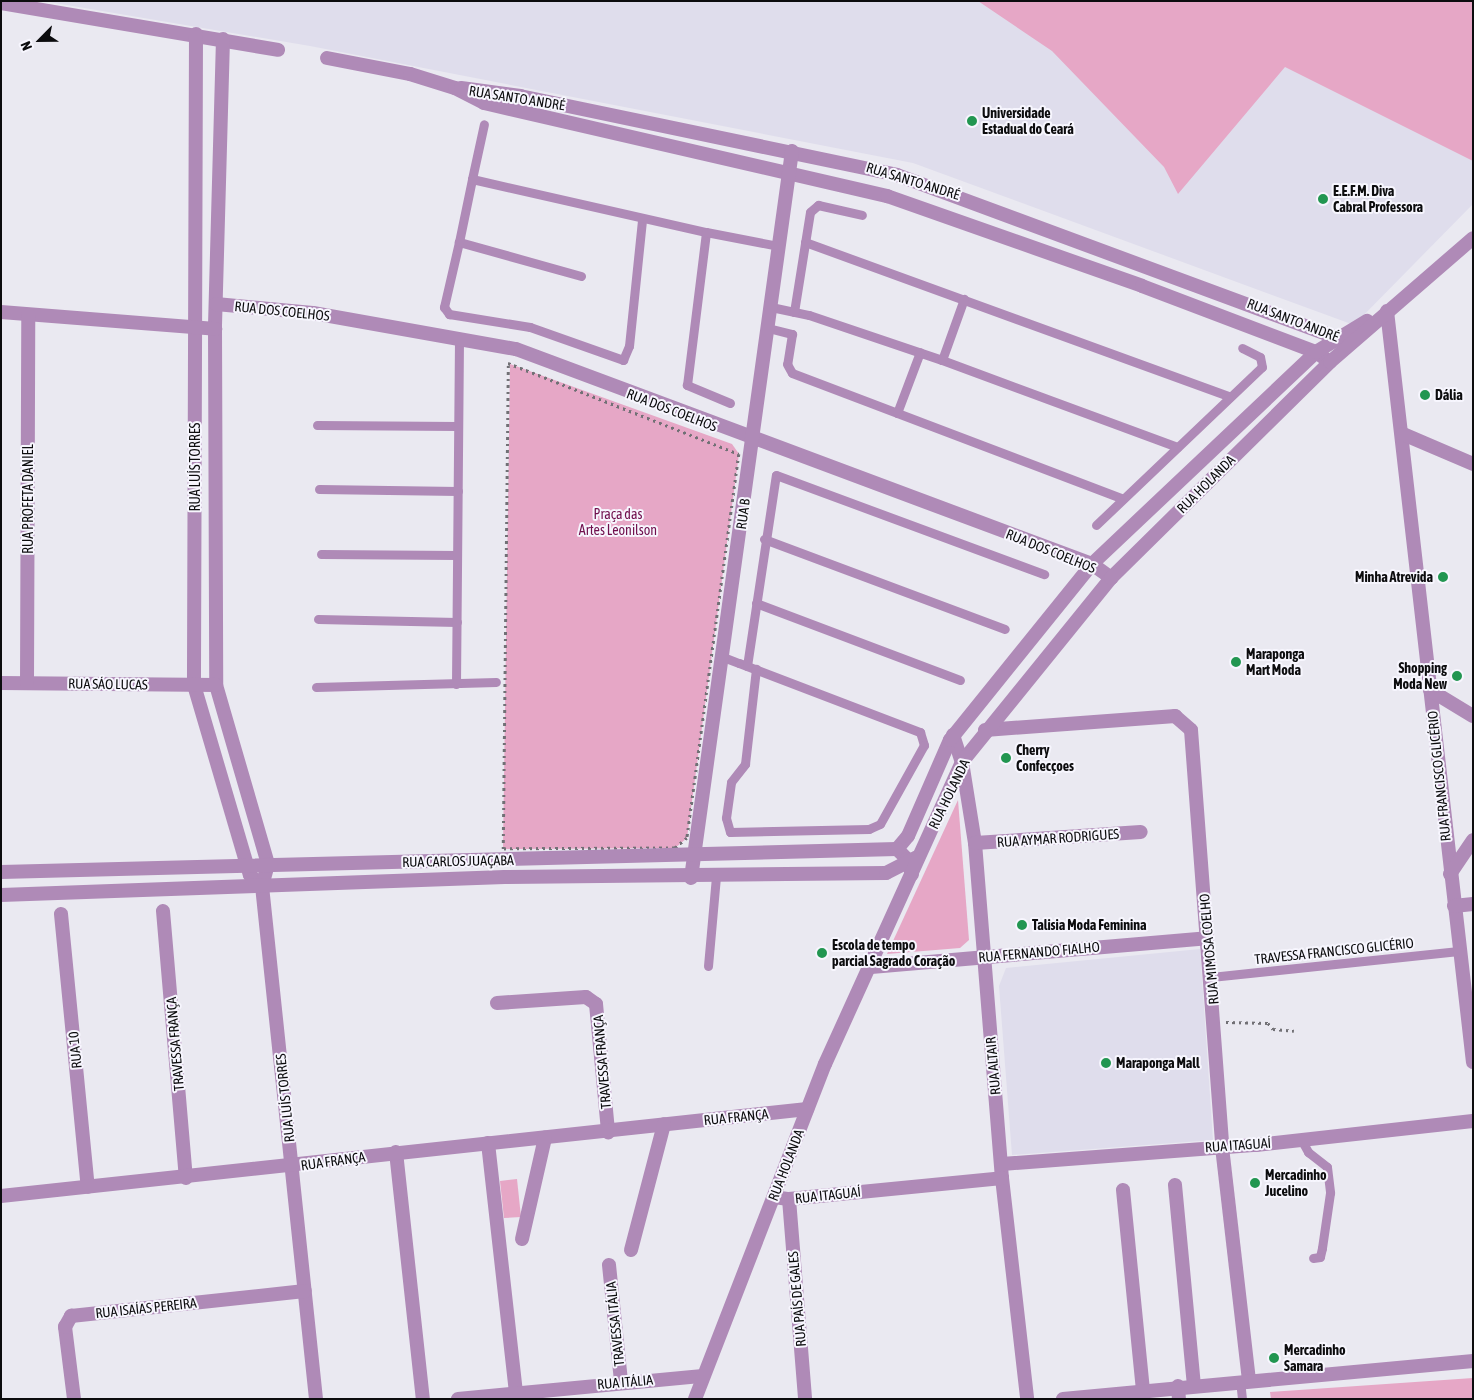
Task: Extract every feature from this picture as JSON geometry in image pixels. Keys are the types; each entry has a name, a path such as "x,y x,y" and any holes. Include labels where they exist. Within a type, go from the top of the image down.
{"street":[{"path":"1,3 196,34 278,50"},
{"name":"RUA LUÍS TORRES","path":"196,34 194,685 250,875 262,886"},
{"name":"RUA LUÍS TORRES","path":"223,39 215,329 216,685 268,864 262,886 316,1399"},
{"name":"RUA SANTO ANDRÉ","path":"327,58 455,88 520,96 792,151 897,175 963,197 1351,343"},
{"name":"RUA SANTO ANDRÉ","path":"455,88 484,103 887,196 981,227 1316,352 1330,362"},
{"name":"RUA B","path":"691,878 754,441 778,246 792,151"},
{"name":"RUA HOLANDA","path":"695,1399 807,1109 871,967 910,868 920,854 962,762 985,730 1111,578 1330,362 1473,238"},
{"name":"RUA DOS COELHOS","path":"216,304 313,313 516,349 754,441 1092,564 1111,578"},
{"name":"RUA HOLANDA","path":"897,849 908,836 935,766 953,735 1092,564 1316,352 1337,337 1387,311"},
{"name":"RUA FRANCISCO GLICÉRIO","path":"1387,311 1403,434 1450,874 1473,1062"},
{"path":"1,312 195,330 215,329"},
{"name":"RUA PROFETA DANIEL","path":"27,683 28,315"},
{"path":"1403,434 1473,464"},
{"name":"RUA SÁO LUCAS","path":"1,683 216,685"},
{"path":"1430,690 1473,716"},
{"name":"RUA MIMOSA COELHO","path":"985,730 1175,716 1186,723 1193,736 1207,938 1216,1022 1222,1147 1245,1379"},
{"name":"RUA ALTAIR","path":"953,735 962,762 975,843 1002,1178 1028,1399"},
{"name":"RUA AYMAR RODRIGUES","path":"975,843 1141,832"},
{"path":"1450,874 1473,840"},
{"path":"897,849 910,868"},
{"name":"RUA CARLOS JUAÇABA","path":"1,872 247,864 695,857 897,849"},
{"name":"RUA CARLOS JUAÇABA","path":"1,895 505,877 691,878 886,873 910,868"},
{"path":"1454,906 1473,904"},
{"name":"TRAVESSA FRANÇA","path":"163,911 186,1178"},
{"name":"RUA 10","path":"61,914 88,1187"},
{"name":"RUA FERNANDO FIALHO","path":"871,967 1207,938"},
{"name":"TRAVESSA FRANÇA","path":"497,1003 586,997 596,1004 608,1132"},
{"name":"RUA FRANÇA","path":"1,1196 186,1178 396,1152 608,1132 664,1124 807,1109"},
{"name":"RUA ITAGUAÍ","path":"1002,1164 1302,1141 1473,1121"},
{"path":"631,1250 664,1124"},
{"path":"522,1239 545,1138"},
{"path":"488,1143 516,1393"},
{"path":"396,1152 422,1399"},
{"name":"RUA ITAGUAÍ","path":"774,1197 789,1199 1002,1178"},
{"path":"1175,1185 1194,1385"},
{"path":"1123,1190 1143,1389"},
{"name":"RUA PAÍS DE GALES","path":"789,1199 805,1399"},
{"name":"TRAVESSA ITÁLIA","path":"609,1265 621,1382"},
{"name":"RUA ISAÍAS PEREIRA","path":"74,1399 65,1327 70,1316 305,1291"},
{"path":"1063,1399 1114,1396 1143,1389 1178,1392 1194,1385 1245,1379 1473,1361"},
{"name":"RUA ITÁLIA","path":"458,1399 621,1382 703,1376"}],"lane":[{"path":"484,124 444,307 449,314 530,328 623,360 629,346 642,220"},
{"path":"472,179 642,220 778,246"},
{"path":"794,312 804,242 813,208 862,215"},
{"path":"706,232 687,385 730,403"},
{"path":"459,242 581,276"},
{"path":"804,242 1230,397"},
{"path":"942,360 964,299"},
{"path":"771,307 794,312 920,352 1177,447"},
{"path":"768,328 792,334 787,364 792,373 1122,499"},
{"path":"456,684 459,339"},
{"path":"1096,525 1262,367 1260,357 1242,348"},
{"path":"898,413 920,352"},
{"path":"317,425 458,426"},
{"path":"723,657 752,668 920,732 924,744 880,824 869,829 730,832 726,818 731,782 745,764 752,668 756,602 772,479 782,473 1044,574"},
{"path":"319,489 458,491"},
{"path":"764,539 1005,629"},
{"path":"322,554 457,555"},
{"path":"756,602 960,680"},
{"path":"318,619 457,622"},
{"path":"316,687 496,682"},
{"path":"708,966 716,877"},
{"name":"TRAVESSA FRANCISCO GLICÉRIO","path":"1211,977 1459,951"},
{"path":"1302,1141 1308,1152 1327,1167 1330,1193 1320,1257 1314,1258"},
{"name":"RUA MIMOSA COELHO","path":"1242,1399 1245,1379"}],"path":[{"path":"508,363 739,454 686,838 674,848 503,849 508,363"},
{"path":"1216,1022 1268,1023 1273,1029 1294,1031"}],"shaded area":[{"name":"Universidade Estadual do Ceará","path":"43,1 1473,1 1473,204 1354,325 913,163 310,46"},
{"name":"Maraponga Mall","path":"1200,949 1213,1140 1012,1155 999,986 1006,968"}],"green space":[{"path":"978,1 1473,1 1473,161 1285,67 1178,194 1164,167 1052,51"},
{"name":"Praça das Artes Leonilson","path":"510,364 732,444 739,454 687,838 675,848 503,849"},
{"path":"958,800 969,940 960,948 887,954"},
{"path":"517,1179 521,1217 504,1218 500,1181"},
{"path":"1473,1378 1473,1399 1271,1399 1270,1392"}],"place":[{"name":"Universidade Estadual do Ceará","path":"972,121"},
{"name":"E.E.F.M. Diva Cabral Professora","path":"1323,199"},
{"name":"Dália","path":"1425,395"},
{"name":"Minha Atrevida","path":"1443,577"},
{"name":"Maraponga Mart Moda","path":"1236,662"},
{"name":"Shopping Moda New","path":"1457,676"},
{"name":"Cherry Confecçoes","path":"1006,758"},
{"name":"Talisia Moda Feminina","path":"1022,925"},
{"name":"Escola de tempo parcial Sagrado Coração","path":"822,953"},
{"name":"Maraponga Mall","path":"1106,1063"},
{"name":"Mercadinho Jucelino","path":"1255,1183"},
{"name":"Mercadinho Samara","path":"1274,1358"}]}
